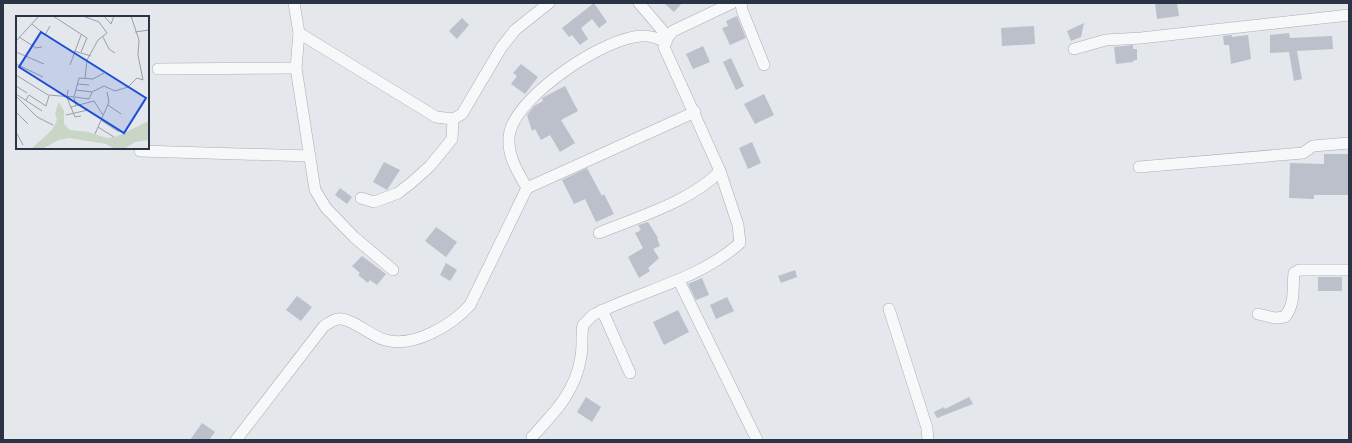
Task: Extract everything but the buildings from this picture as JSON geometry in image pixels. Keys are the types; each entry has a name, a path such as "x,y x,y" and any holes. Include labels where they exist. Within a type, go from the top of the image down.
{"street":[{"path":"294,3 299,33 296,68 315,190 326,208 354,237 393,270"},
{"path":"299,33 436,117 453,119 462,114 501,48 510,36 549,3"},
{"path":"639,3 667,39"},
{"path":"532,437 566,399 576,377 582,355 583,325 593,315 602,310 679,281 728,254 740,243 738,225 720,171 695,112 664,47 673,30 732,3"},
{"path":"741,3 742,10 764,65"},
{"path":"1074,49 1106,40 1141,38 1349,15"},
{"path":"527,188 513,166 510,150 510,132 521,110 541,89 565,70 612,44 643,36 667,39"},
{"path":"158,69 296,68"},
{"path":"236,440 324,326 332,321 342,318 385,340 404,341 425,336 458,318 470,305 527,188 695,112"},
{"path":"361,198 374,202 398,193 411,183 430,166 452,139 453,119"},
{"path":"1139,167 1303,153 1313,146 1349,144"},
{"path":"140,151 310,156"},
{"path":"599,232 670,203 709,183 720,171"},
{"path":"1258,314 1275,318 1285,317 1293,303 1292,289 1294,273 1299,270 1349,270"},
{"path":"679,281 756,440"},
{"path":"889,309 927,428 928,440"},
{"path":"602,310 630,373"}]}
